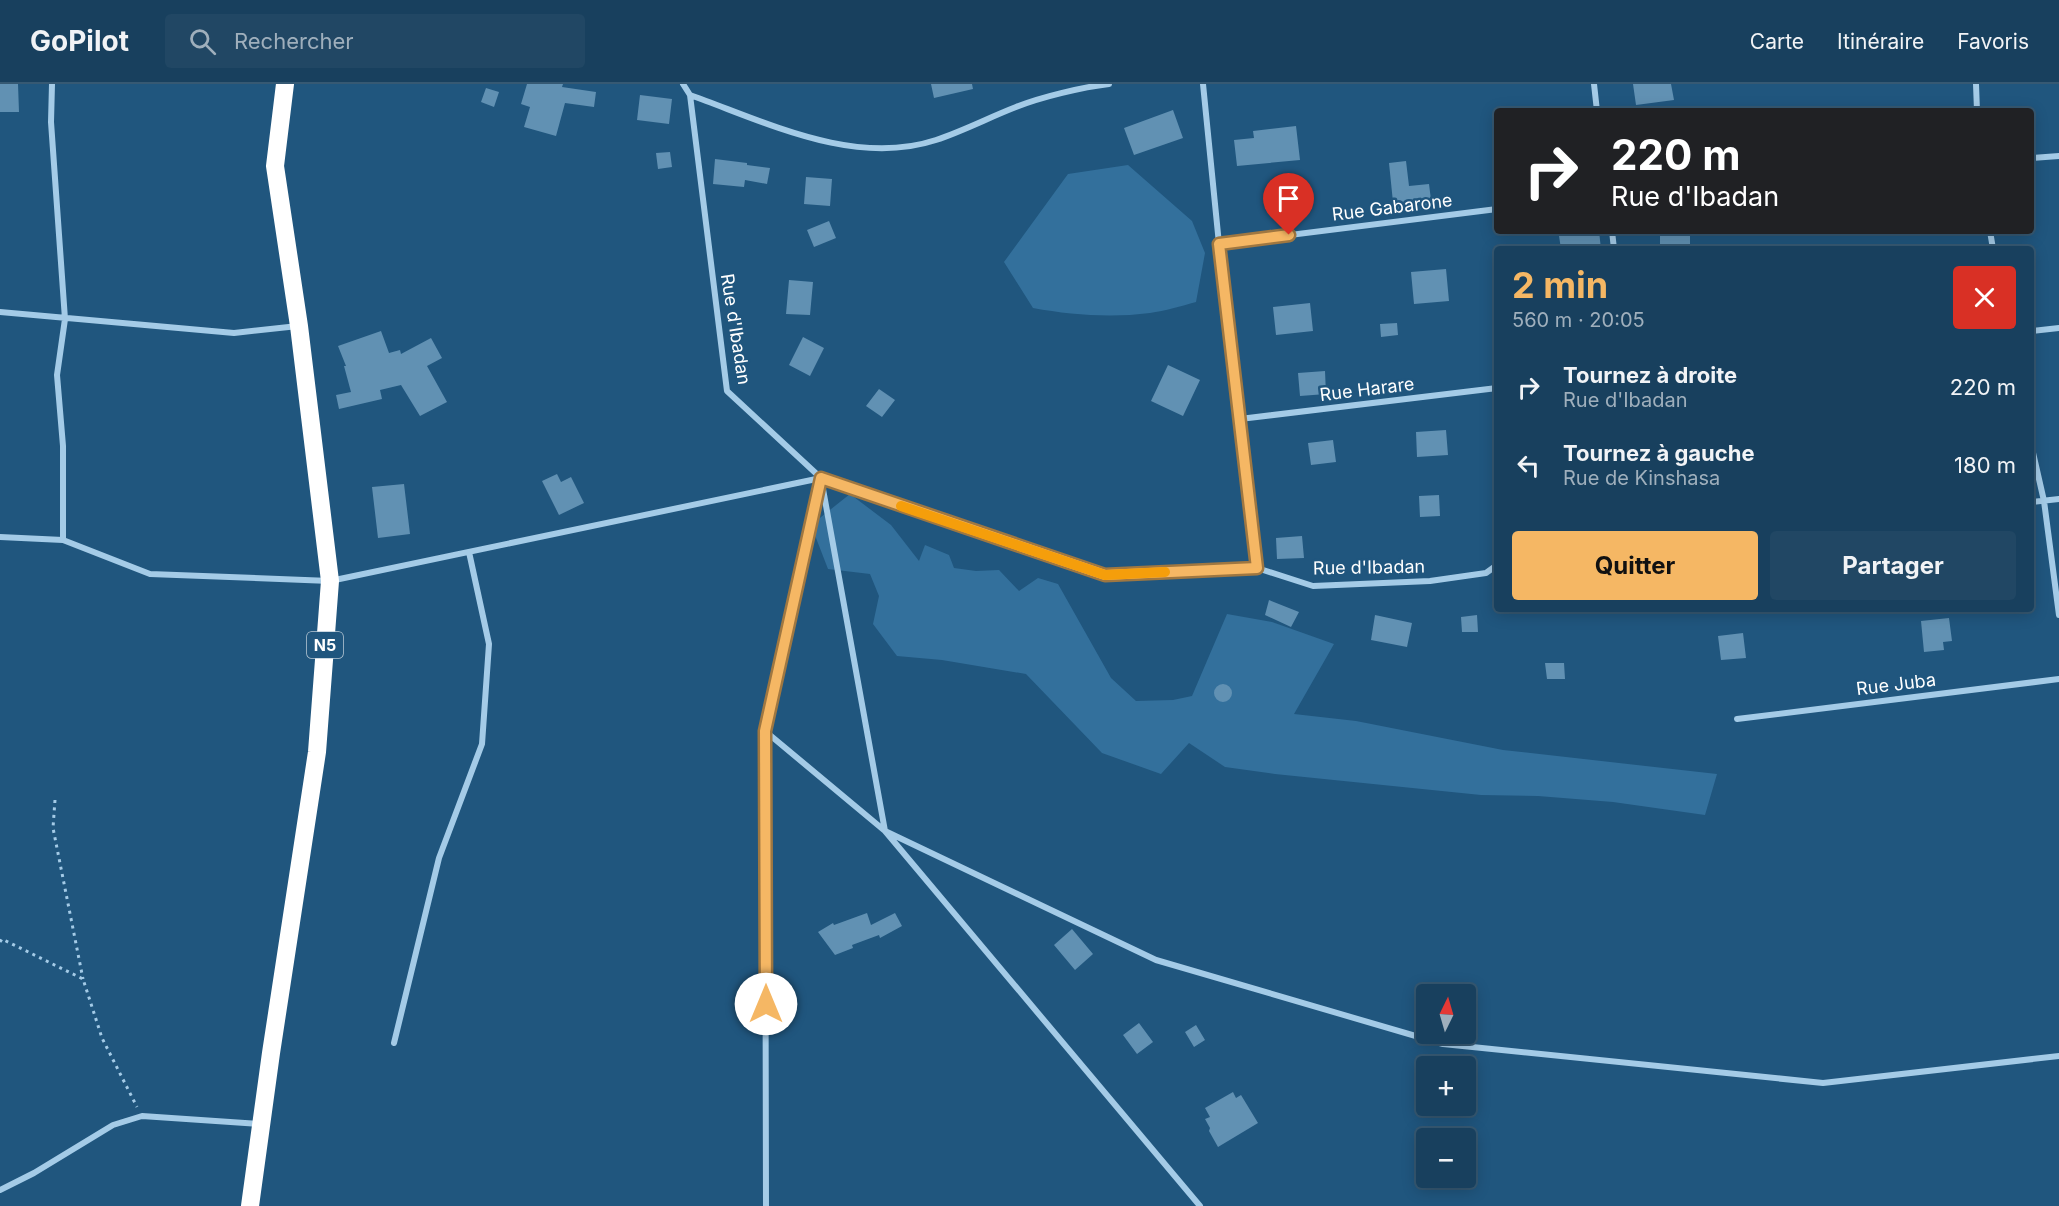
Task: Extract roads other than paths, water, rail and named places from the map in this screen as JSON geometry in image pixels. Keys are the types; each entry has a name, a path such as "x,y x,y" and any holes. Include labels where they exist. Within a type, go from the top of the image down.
{"highway":[{"name":"N5","path":"250,1206 317,752 330,581 299,326 275,166 285,84"}],"street":[{"path":"51,84 51,122 65,319 57,375 63,446 63,540"},
{"path":"683,84 690,95 806,136 859,147 906,147 936,140 1019,105 1109,84"},
{"path":"1203,84 1219,244 1257,568"},
{"path":"1594,84 1597,108"},
{"path":"1976,84 1977,108"},
{"name":"Rue d'Ibadan","path":"690,95 727,391 821,478 1105,575 1257,568 1313,586 1430,581 1486,573 1494,567"},
{"path":"2034,158 2059,156"},
{"name":"Rue Gabarone","path":"1219,244 1494,208"},
{"path":"0,312 234,333 299,326"},
{"path":"2034,331 2059,328"},
{"name":"Rue Harare","path":"1240,419 1494,388"},
{"path":"2034,457 2044,501 2059,615"},
{"path":"0,537 63,540 150,574 330,581 821,478"},
{"path":"766,1206 765,731 821,478"},
{"path":"821,478 885,831"},
{"path":"2034,502 2059,499"},
{"path":"394,1043 439,858 482,744 489,644 469,552"},
{"name":"Rue Juba","path":"1737,719 2059,678"},
{"path":"765,731 885,831 1200,1206"},
{"path":"885,831 1156,960 1443,1044 1823,1083 2059,1056"},
{"path":"0,1190 34,1173 113,1125 142,1116 262,1124"}]}
